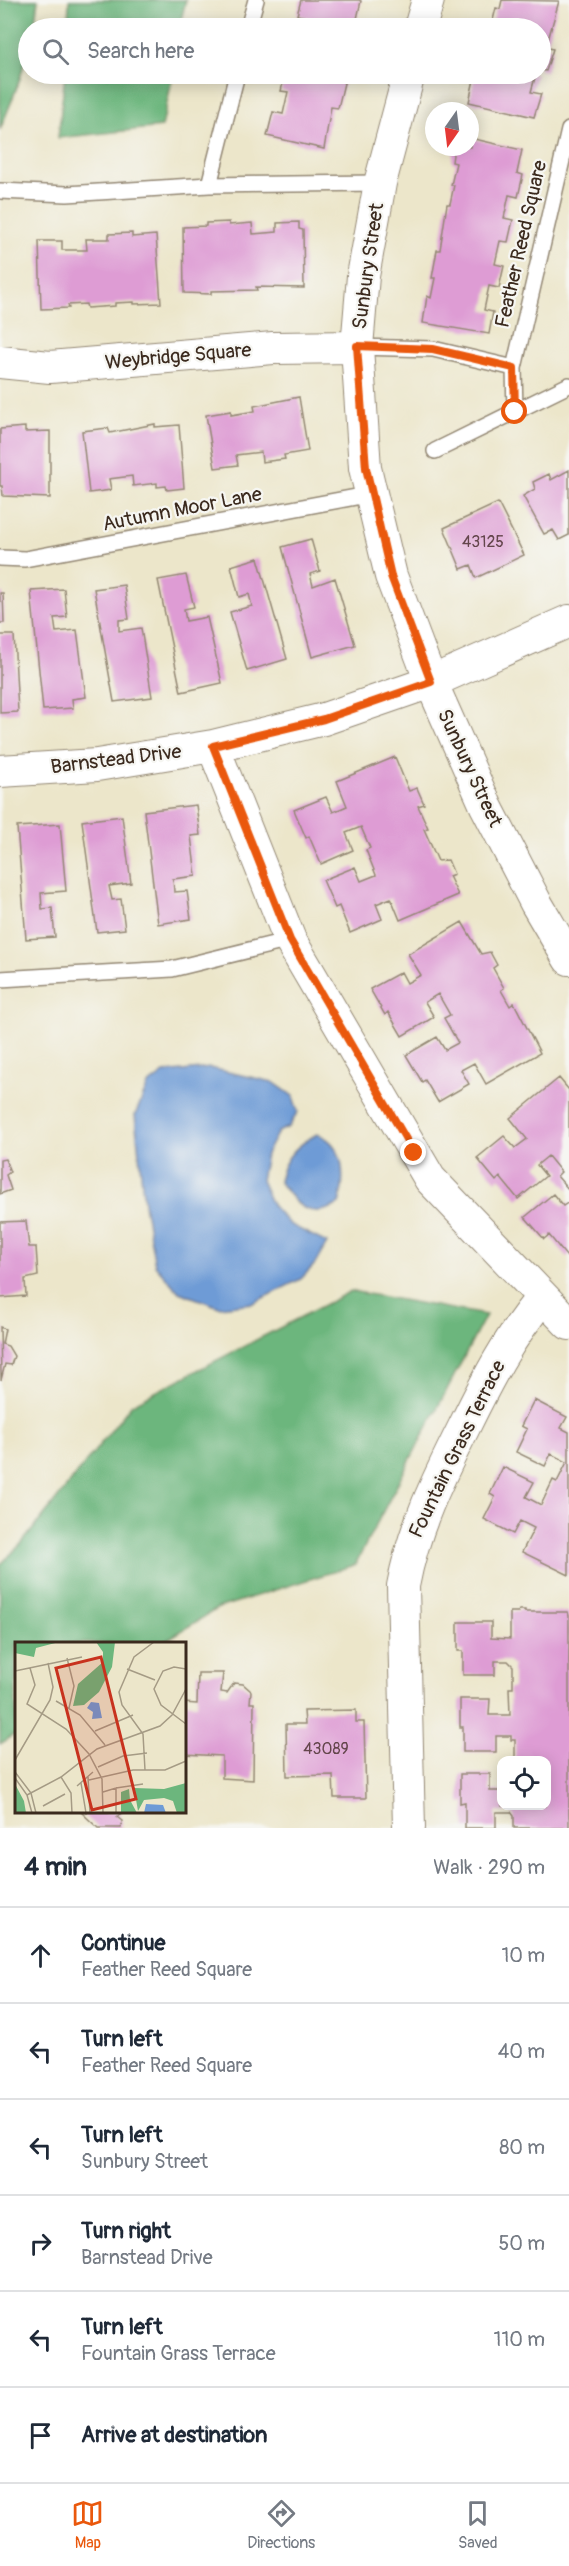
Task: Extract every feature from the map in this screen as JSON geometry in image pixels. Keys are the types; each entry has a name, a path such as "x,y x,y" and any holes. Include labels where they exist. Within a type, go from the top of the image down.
{"street":[{"path":"423,18 428,0"},
{"name":"Sunbury Street","path":"406,84 380,183 363,276 357,346 366,468 391,576 431,682 486,806 536,903 569,959"},
{"name":"Weybridge Square","path":"0,362 50,367 273,348 357,346"},
{"name":"Barnstead Drive","path":"0,771 97,765 213,746 324,719 431,682 569,621"},
{"path":"213,746 290,940 430,1179 569,1324"},
{"name":"Fountain Grass Terrace","path":"409,1828 403,1586 410,1551 420,1518 486,1382 520,1324 542,1298"}],"lane":[{"path":"250,18 255,0"},
{"path":"209,185 234,84"},
{"name":"Feather Reed Square","path":"515,412 514,368 569,130"},
{"path":"0,191 67,194 209,185 380,183"},
{"path":"357,346 433,349 514,368"},
{"path":"435,452 569,385"},
{"name":"Autumn Moor Lane","path":"0,558 25,559 372,494"},
{"path":"0,979 172,969 290,940"}],"green space":[{"path":"0,0 38,0 35,18 18,18 18,83 0,130"},
{"path":"69,0 186,0 182,18 68,18"},
{"path":"64,84 171,84 162,127 58,138"},
{"path":"351,1291 486,1315 355,1565 218,1608 164,1642 15,1642 15,1735 0,1744 0,1565 22,1543 132,1404"}],"water":[{"path":"210,1068 273,1082 293,1096 298,1112 289,1127 278,1132 266,1154 261,1180 272,1205 289,1224 327,1243 315,1264 301,1279 253,1303 219,1307 179,1292 155,1265 144,1204 135,1115 148,1085 164,1073"},
{"path":"317,1134 334,1146 339,1154 343,1174 339,1204 329,1209 312,1211 291,1198 279,1181 284,1165 292,1153"}],"building":[{"path":"301,0 361,1 357,18 310,18 297,15"},
{"path":"502,0 559,1 551,29 551,18 494,18 496,8 500,9"},
{"path":"283,84 344,84 338,108 331,107 324,149 267,136 273,112 283,114 288,92 281,91"},
{"path":"473,84 533,84 531,92 541,94 534,117 479,104 479,102 469,102"},
{"path":"479,140 522,150 517,173 523,175 518,197 509,195 504,218 513,220 508,242 500,241 495,264 504,266 499,288 489,286 484,310 493,312 489,334 423,323 427,296 431,298 435,278 432,278 437,250 440,250 447,204 450,204 454,185 451,185 456,163 452,162 453,156 479,156"},
{"path":"229,222 229,225 252,223 253,234 277,232 277,223 299,222 299,229 303,230 304,288 256,287 257,290 211,291 211,294 184,293 183,227"},
{"path":"132,233 132,237 156,235 161,303 115,303 115,306 87,308 86,304 68,305 69,308 41,309 39,241 62,241 62,250 87,250 86,239 109,239 109,234"},
{"path":"299,397 308,451 284,455 285,459 262,462 261,452 236,455 238,465 215,468 206,415 231,411 231,415 255,411 254,406"},
{"path":"155,424 155,427 179,425 184,488 167,490 166,486 157,487 157,483 133,486 132,476 109,479 111,490 89,493 82,431 108,428 110,433"},
{"path":"25,427 25,432 50,431 50,498 3,496 2,486 0,486 0,429"},
{"path":"569,470 569,535 559,540 553,530 544,534 523,496 535,489 533,482 549,474 551,480"},
{"path":"498,503 524,555 476,578 471,565 461,569 444,528"},
{"path":"311,539 320,571 310,574 313,586 335,578 355,645 312,657 282,547"},
{"path":"258,558 287,659 247,671 230,612 252,606 249,594 239,597 231,566"},
{"path":"186,575 194,607 184,609 186,621 207,617 222,683 181,692 158,580"},
{"path":"124,585 129,619 119,620 119,631 141,628 152,697 114,702 94,589"},
{"path":"64,589 67,617 54,618 56,632 77,630 86,697 72,699 73,708 43,710 31,591"},
{"path":"0,593 3,593 4,623 0,623"},
{"path":"0,635 14,635 18,712 0,713"},
{"path":"395,757 409,791 417,788 424,804 418,806 428,828 424,829 438,861 448,860 454,874 449,876 458,895 400,920 391,898 376,904 382,919 350,933 339,906 335,908 323,880 355,867 361,881 376,875 366,850 370,848 361,827 346,833 353,850 321,864 294,810 326,797 333,812 347,806 337,781"},
{"path":"196,805 200,835 191,836 196,876 173,879 174,892 187,891 191,919 158,924 144,811"},
{"path":"122,816 131,883 109,886 112,900 121,899 125,929 97,932 82,821"},
{"path":"60,824 66,891 41,893 42,909 52,908 55,937 26,939 17,827"},
{"path":"462,922 481,954 490,952 497,965 493,968 504,988 501,990 510,1006 514,1003 540,1053 486,1084 474,1063 461,1070 469,1084 438,1102 425,1080 422,1082 406,1055 437,1037 445,1050 458,1043 444,1018 450,1015 438,994 425,1002 434,1017 402,1036 388,1012 385,1015 370,989 401,972 407,983 421,975 408,954"},
{"path":"559,1078 569,1090 569,1190 557,1176 561,1172 548,1156 537,1165 546,1176 518,1199 500,1177 496,1181 477,1158 504,1136 515,1148 527,1139 510,1118"},
{"path":"5,1159 10,1172 6,1175 11,1190 0,1194 0,1160"},
{"path":"553,1194 563,1206 569,1202 569,1255 567,1257 549,1235 544,1239 525,1217"},
{"path":"26,1221 29,1247 36,1247 38,1276 25,1279 26,1296 0,1298 0,1222"},
{"path":"0,1327 5,1329 2,1344 8,1346 14,1356 11,1365 5,1364 1,1380"},
{"path":"534,1400 567,1417 561,1428 569,1432 569,1575 522,1552 534,1528 520,1521 513,1534 484,1519 495,1497 490,1494 503,1467 534,1482 526,1497 541,1505 553,1480 557,1482 567,1462 551,1454 545,1466 516,1452 527,1429 521,1426"},
{"path":"525,1610 525,1612 568,1612 569,1616 569,1828 514,1828 514,1816 511,1812 496,1812 496,1828 465,1828 465,1802 460,1803 460,1774 490,1774 490,1791 497,1791 497,1810 551,1810 551,1756 515,1756 515,1740 511,1740 511,1736 496,1736 496,1752 463,1752 460,1699 490,1699 489,1715 510,1715 509,1688 513,1688 513,1666 508,1661 495,1661 495,1675 463,1675 463,1651 458,1651 458,1622 491,1622 491,1638 510,1639 510,1612"},
{"path":"198,1673 223,1673 221,1692 227,1693 234,1683 243,1684 251,1691 250,1703 254,1703 253,1780 222,1778 222,1756 186,1754 186,1703 197,1704"},
{"path":"356,1710 356,1722 364,1722 366,1798 334,1798 333,1775 287,1776 286,1724 305,1724 304,1711"},
{"path":"82,1813 121,1813 117,1817 122,1821 121,1828 98,1828"}],"route":[{"path":"414,1153 290,940 213,746 324,719 431,682 391,576 366,468 357,346 433,349 514,368 515,412"}]}
